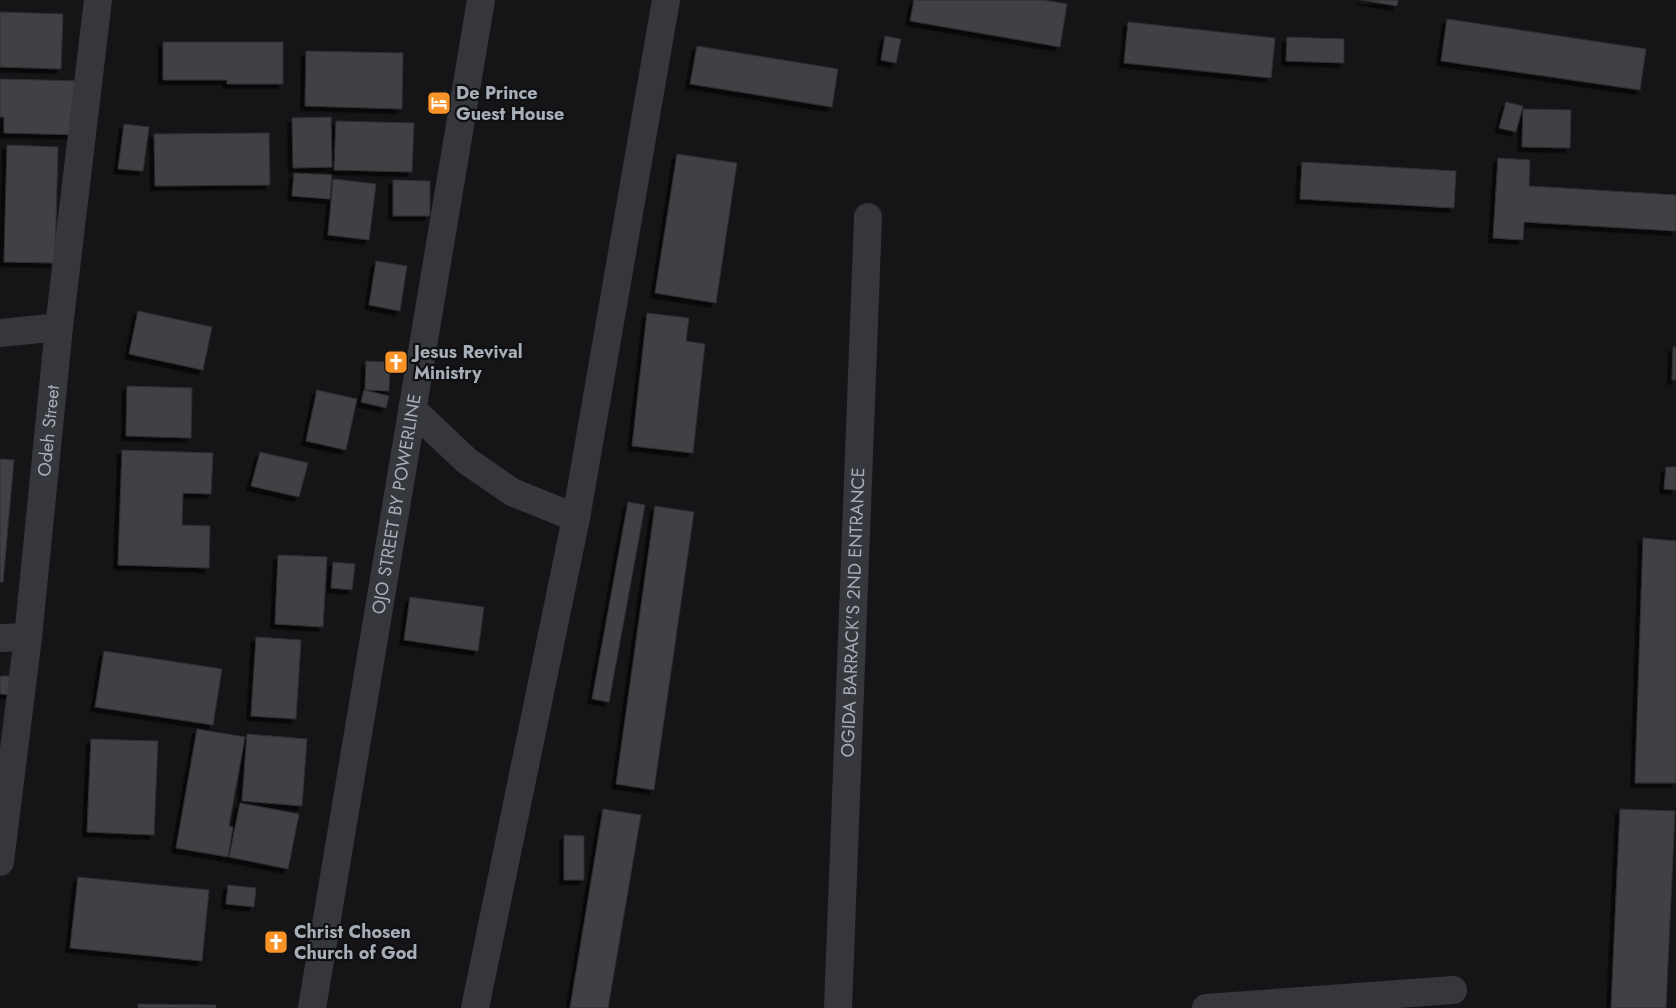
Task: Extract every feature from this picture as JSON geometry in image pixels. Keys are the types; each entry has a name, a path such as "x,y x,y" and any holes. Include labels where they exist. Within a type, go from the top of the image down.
{"street":[{"name":"Odeh Street","path":"0,862 28,637 59,327 98,0"},
{"name":"OJO STREET BY POWERLINE","path":"312,1008 481,0"},
{"path":"475,1008 576,518 666,0"},
{"name":"OGIDA BARRACK'S 2ND ENTRANCE","path":"838,1008 868,217"},
{"path":"0,333 59,327"},
{"path":"412,409 467,461 512,492 576,518"},
{"path":"0,638 28,637"},
{"path":"1206,1008 1453,990"}],"building":[{"path":"914,0 1043,0 1067,4 1060,47 910,21"},
{"path":"1361,0 1398,0 1397,6"},
{"path":"0,12 63,14 61,69 0,67"},
{"path":"1447,19 1646,49 1640,90 1441,61"},
{"path":"1128,22 1275,38 1271,78 1124,63"},
{"path":"885,36 901,39 896,63 881,60"},
{"path":"1287,37 1344,39 1344,63 1286,61"},
{"path":"163,42 283,42 283,84 227,84 227,80 163,80"},
{"path":"697,46 838,69 832,107 690,84"},
{"path":"306,51 403,53 402,109 305,106"},
{"path":"0,79 83,81 82,135 4,133 4,117 0,117"},
{"path":"1506,102 1523,106 1516,132 1499,128"},
{"path":"1523,109 1571,110 1570,148 1522,147"},
{"path":"331,117 332,167 293,168 292,118"},
{"path":"336,121 414,123 412,172 334,170"},
{"path":"124,124 149,127 143,171 118,169"},
{"path":"269,133 270,185 155,186 154,134"},
{"path":"7,145 58,147 55,263 4,262"},
{"path":"677,154 737,163 716,303 655,293"},
{"path":"1498,158 1530,160 1529,186 1676,195 1676,231 1524,222 1523,240 1493,238"},
{"path":"1302,162 1456,171 1454,208 1300,199"},
{"path":"294,173 332,175 330,199 292,196"},
{"path":"333,179 376,184 369,240 328,235"},
{"path":"393,180 430,181 430,216 393,216"},
{"path":"376,261 407,266 400,311 369,305"},
{"path":"138,311 212,327 203,370 129,354"},
{"path":"647,313 689,318 686,341 705,344 693,453 632,446"},
{"path":"1673,347 1676,347 1676,380 1672,380"},
{"path":"366,361 390,362 389,391 365,390"},
{"path":"127,386 192,388 191,438 126,436"},
{"path":"317,390 357,399 346,450 306,441"},
{"path":"364,390 389,396 386,408 361,402"},
{"path":"122,450 213,453 211,494 183,493 182,525 210,526 209,568 118,565"},
{"path":"260,452 308,463 299,497 251,486"},
{"path":"0,459 14,460 3,582 0,582"},
{"path":"1666,467 1676,467 1676,490 1664,489"},
{"path":"628,502 645,505 609,702 592,699"},
{"path":"655,506 694,512 654,790 616,784"},
{"path":"1643,538 1676,541 1676,783 1635,783"},
{"path":"278,555 327,557 323,627 275,624"},
{"path":"333,562 355,564 352,590 331,588"},
{"path":"410,597 484,607 478,651 404,640"},
{"path":"256,637 301,640 296,719 251,716"},
{"path":"104,651 222,669 213,725 95,707"},
{"path":"0,676 18,676 17,695 0,694"},
{"path":"197,729 245,737 229,826 233,827 228,857 176,848"},
{"path":"247,734 307,739 302,806 242,801"},
{"path":"91,739 158,741 154,835 87,832"},
{"path":"240,803 299,814 288,869 229,857"},
{"path":"603,809 641,815 608,1008 570,1008"},
{"path":"1620,809 1675,811 1666,1008 1611,1008"},
{"path":"564,835 584,836 584,880 564,880"},
{"path":"78,877 209,890 202,961 70,948"},
{"path":"228,885 256,888 254,907 226,904"},
{"path":"138,1004 216,1005 216,1008 138,1008"}],"place":[{"name":"De Prince Guest House","path":"439,103"},
{"name":"Jesus Revival Ministry","path":"396,362"},
{"name":"Christ Chosen Church of God","path":"276,942"}]}
